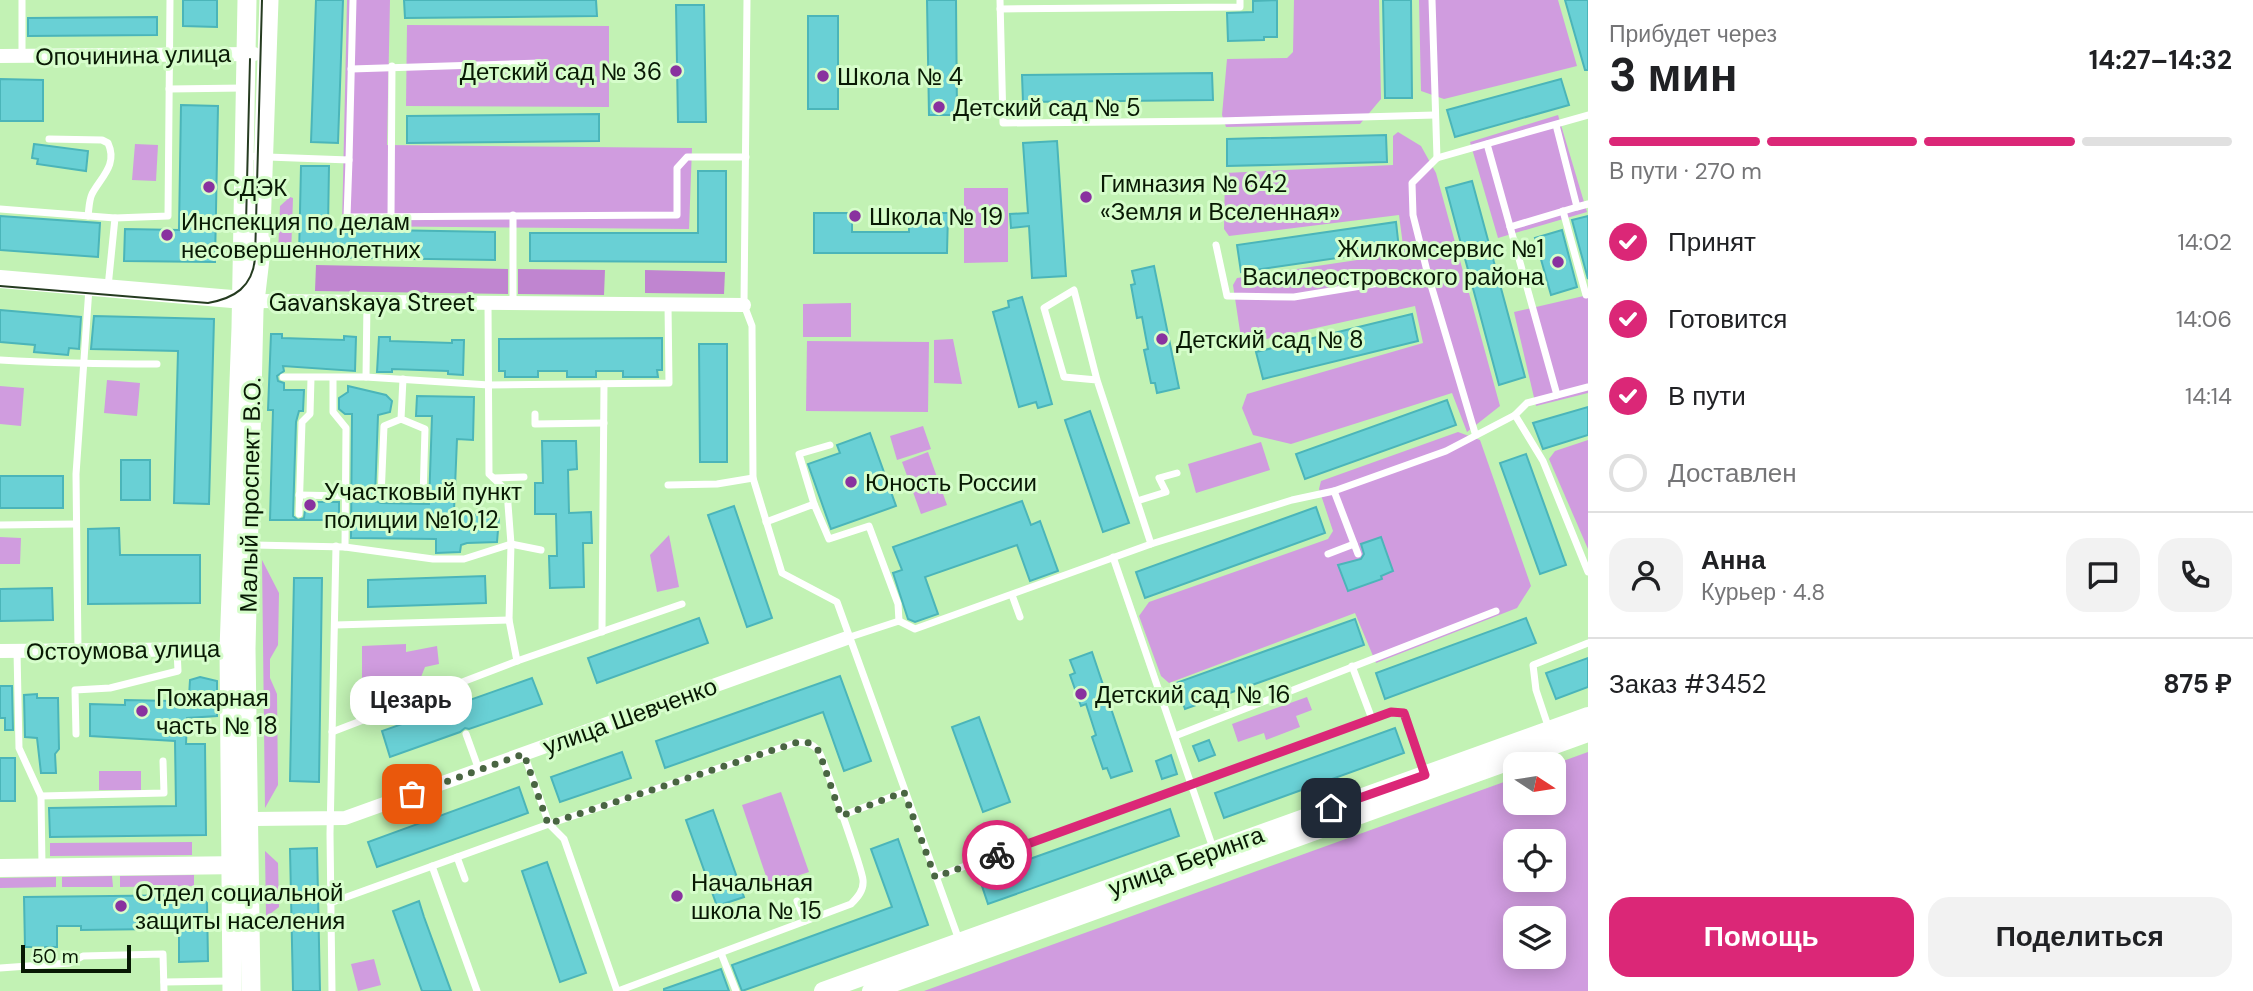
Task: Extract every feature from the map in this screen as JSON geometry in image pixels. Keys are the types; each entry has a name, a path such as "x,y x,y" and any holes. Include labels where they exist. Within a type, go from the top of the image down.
{"main road":[{"name":"Малый проспект В.О.","path":"247,0 246,54 256,88"},
{"name":"Малый проспект В.О.","path":"241,986 238,649 240,545 249,301 260,259 254,156 256,88 267,54 269,0"},
{"name":"Малый проспект В.О.","path":"238,649 249,819 240,865"}],"street":[{"name":"Опочинина улица","path":"0,56 267,54"},
{"name":"Gavanskaya Street","path":"0,279 249,301 744,306"},
{"name":"улица Шевченко","path":"249,819 345,818 848,638"},
{"name":"Остоумова улица","path":"0,651 238,649"},
{"name":"улица Беринга","path":"823,991 962,949 1428,782 1552,737 1588,716"},
{"name":"улица Беринга","path":"1552,737 1588,733"},
{"path":"0,868 240,865"},
{"name":"улица Беринга","path":"871,991 962,949"}],"lane":[{"path":"22,0 22,56"},
{"path":"0,209 115,218 169,216 170,0"},
{"path":"353,0 347,217 677,215 677,168 687,157 746,157"},
{"path":"747,0 744,306 752,326 753,478 782,573 837,602 962,949"},
{"path":"1240,0 1240,7 1000,4 1003,122 1219,121 1436,115"},
{"path":"1432,0 1437,158"},
{"path":"351,69 541,63"},
{"path":"391,217 392,66"},
{"path":"169,89 256,88"},
{"path":"1475,433 1428,275 1413,215 1412,183 1437,158 1588,115"},
{"path":"1556,125 1577,207"},
{"path":"49,139 102,140 108,143 111,149 107,174 91,195 88,216"},
{"path":"1487,144 1557,395"},
{"path":"254,156 349,160"},
{"path":"1510,227 1588,204"},
{"path":"1563,211 1586,295"},
{"path":"513,215 513,303"},
{"path":"108,289 115,218"},
{"path":"1216,245 1227,296 1294,297 1428,275"},
{"path":"78,651 76,463 89,287"},
{"path":"1097,380 1064,377 1044,308 1074,290 1097,380 1151,544"},
{"path":"366,377 367,302"},
{"path":"488,303 489,474 507,491 511,544 509,620 517,661"},
{"path":"283,377 366,377 489,385 669,383 668,305"},
{"path":"0,360 59,364 82,361 157,364"},
{"path":"299,513 302,422 310,414 311,378"},
{"path":"332,991 332,732 335,625 345,496 346,428 333,412 333,378"},
{"path":"401,419 403,379"},
{"path":"602,632 604,384"},
{"path":"848,638 899,621 915,629 1151,544 1292,500 1334,491 1447,451 1475,433 1515,415 1527,403 1588,387"},
{"path":"535,414 535,424 604,423"},
{"path":"1515,415 1543,461 1588,572"},
{"path":"401,419 425,429 423,498 381,497 384,426 401,419"},
{"path":"830,445 799,454 814,504 829,539 869,526 898,604 899,621"},
{"path":"1137,501 1166,492 1159,478 1177,473"},
{"path":"494,478 524,477"},
{"path":"668,485 717,484 753,478"},
{"path":"1334,491 1357,554"},
{"path":"299,495 345,496"},
{"path":"766,522 814,504"},
{"path":"0,525 76,524"},
{"path":"240,545 340,547 433,559 464,559 511,544 541,550"},
{"path":"1328,554 1354,544"},
{"path":"1113,558 1216,858"},
{"path":"1012,595 1020,617"},
{"path":"332,732 517,661 682,604"},
{"path":"1175,736 1496,611"},
{"path":"335,625 509,620"},
{"path":"1552,737 1536,690 1533,665 1588,643"},
{"path":"76,734 75,690 110,688 177,671 177,649"},
{"path":"17,651 19,748 40,796 42,867"},
{"path":"1352,666 1372,719"},
{"path":"935,877 1391,712 1404,713 1428,782"},
{"path":"466,734 479,770"},
{"path":"330,903 548,824 798,742 810,743 819,751 863,880 861,893 851,904 617,991 564,839 548,824 524,754"},
{"path":"40,796 164,793 163,761"},
{"path":"841,816 904,792"},
{"path":"457,856 466,879"},
{"path":"432,866 477,991"},
{"path":"797,901 805,921"},
{"path":"720,953 736,991"},
{"path":"0,968 70,963 83,956 163,954 164,991"},
{"path":"164,982 241,986"}],"shaded area":[{"path":"347,0 390,0 387,145 692,148 689,229 342,226"},
{"path":"1294,0 1379,0 1381,99 1360,124 1226,127 1222,115 1227,59 1287,58 1293,52"},
{"path":"1419,0 1558,0 1577,66 1444,99 1421,91"},
{"path":"407,25 609,26 609,107 406,106"},
{"path":"1558,115 1587,212 1498,238 1470,142"},
{"path":"1398,132 1421,146 1436,173 1500,406 1467,432 1452,393 1291,444 1253,435 1242,408 1247,394 1423,343 1415,306 1253,342 1241,338 1233,285 1237,278 1404,253 1399,215 1229,236 1224,229 1225,173 1393,165 1393,136"},
{"path":"135,144 158,145 156,181 132,180"},
{"path":"964,188 1008,188 1008,262 964,263"},
{"path":"290,197 293,198 291,255 278,255 280,206"},
{"path":"316,265 508,269 508,294 315,291"},
{"path":"518,269 605,270 604,295 518,294"},
{"path":"645,270 725,272 724,294 645,293"},
{"path":"1588,295 1588,393 1536,406 1514,312"},
{"path":"851,303 851,337 803,337 803,304"},
{"path":"953,339 962,384 934,383 934,340"},
{"path":"807,341 929,342 928,412 806,411"},
{"path":"107,380 140,383 137,416 104,413"},
{"path":"0,386 24,388 21,426 0,424"},
{"path":"923,426 931,449 897,460 890,436"},
{"path":"1458,432 1480,440 1531,586 1517,608 1376,663 1355,613 1169,683 1161,676 1139,616 1149,602 1328,539 1333,531 1319,489 1321,481"},
{"path":"1588,440 1588,549 1549,459 1555,451"},
{"path":"1261,442 1270,470 1196,493 1188,464"},
{"path":"928,452 947,505 921,514 902,462"},
{"path":"669,535 679,587 657,592 650,555"},
{"path":"0,537 21,538 20,564 0,564"},
{"path":"262,560 279,593 278,645 270,659 270,678 277,694 278,785 265,808"},
{"path":"406,644 406,652 437,646 439,664 425,667 421,677 362,698 362,646"},
{"path":"1307,697 1312,710 1296,716 1300,727 1266,740 1264,733 1238,742 1232,724"},
{"path":"1588,752 1588,991 924,991 1503,782 1503,816 1566,816 1566,760"},
{"path":"99,771 141,771 141,790 99,790"},
{"path":"781,792 809,872 769,885 742,805"},
{"path":"192,842 192,855 50,856 50,843"},
{"path":"265,851 278,863 279,907 266,917"},
{"path":"194,875 194,886 120,887 120,876"},
{"path":"112,876 113,887 62,887 62,877"},
{"path":"56,877 56,887 0,888 0,878"},
{"path":"374,959 381,985 358,991 351,964"}],"building":[{"path":"183,0 217,0 217,27 183,26"},
{"path":"316,0 343,0 338,143 311,142"},
{"path":"404,0 596,0 597,16 405,18"},
{"path":"927,0 956,0 957,115 929,115"},
{"path":"1277,0 1277,37 1228,41 1227,13 1253,12 1253,1"},
{"path":"1383,0 1411,0 1412,98 1385,98"},
{"path":"1565,0 1588,0 1588,70 1585,70"},
{"path":"676,5 704,5 706,122 678,122"},
{"path":"808,16 838,16 838,109 808,109"},
{"path":"157,17 157,35 28,36 28,18"},
{"path":"1212,73 1213,100 1023,102 1022,75"},
{"path":"0,79 43,80 43,121 0,121"},
{"path":"1561,79 1569,105 1455,137 1447,110"},
{"path":"181,105 218,106 215,262 124,261 125,229 179,230"},
{"path":"599,114 599,141 407,143 407,116"},
{"path":"1386,135 1387,162 1227,166 1227,139"},
{"path":"1057,141 1066,276 1032,278 1029,226 1011,228 1010,214 1028,213 1023,143"},
{"path":"34,144 88,151 86,171 37,164 38,159 32,158"},
{"path":"301,166 329,166 328,229 495,232 495,260 299,257"},
{"path":"698,171 726,171 726,262 530,261 530,233 698,233"},
{"path":"1472,181 1525,377 1499,385 1446,188"},
{"path":"814,213 852,213 852,232 909,232 909,213 948,213 947,253 814,253"},
{"path":"0,216 100,223 98,257 0,250"},
{"path":"1588,216 1588,279 1572,220"},
{"path":"1396,222 1399,249 1241,272 1237,245"},
{"path":"1562,230 1577,287 1551,295 1535,238"},
{"path":"1154,266 1179,388 1157,393 1155,383 1151,383 1144,350 1148,349 1142,317 1137,318 1131,285 1135,284 1132,271"},
{"path":"1022,297 1052,404 1038,408 1036,402 1019,407 993,312 1009,307 1008,301"},
{"path":"0,310 81,317 79,349 69,348 68,355 34,352 35,345 0,342"},
{"path":"1412,314 1418,341 1263,379 1256,352"},
{"path":"94,316 214,319 209,504 174,503 178,351 91,349"},
{"path":"271,334 282,334 282,338 344,340 344,336 356,337 355,371 283,366 284,371 277,376 278,381 284,383 284,390 304,390 303,411 299,411 296,422 293,516 298,520 270,520 273,410 268,410"},
{"path":"379,337 390,337 390,341 452,343 452,340 464,340 463,375 448,374 448,371 392,369 392,372 377,372"},
{"path":"662,338 662,370 657,370 658,377 623,377 623,371 596,371 596,377 567,377 567,371 538,371 538,377 505,377 505,371 499,371 499,339"},
{"path":"699,344 727,344 727,462 700,462"},
{"path":"348,386 386,395 392,401 390,412 378,415 375,501 381,503 429,504 432,416 416,416 417,396 474,397 473,440 457,439 454,511 499,518 497,542 467,543 461,545 460,552 436,553 436,539 351,538 352,414 345,414 339,409 339,398 348,392"},
{"path":"1447,400 1456,425 1305,479 1296,454"},
{"path":"1588,407 1588,435 1543,449 1533,423"},
{"path":"1090,411 1129,523 1103,532 1065,420"},
{"name":"Юность России","path":"870,433 896,506 831,529 808,464 840,453 837,445"},
{"path":"542,441 576,441 577,469 568,470 569,513 591,512 592,543 583,543 584,587 550,588 549,556 557,556 556,514 535,514 535,483 543,483"},
{"path":"1526,454 1566,565 1540,574 1500,463"},
{"path":"121,460 150,460 150,500 121,500"},
{"path":"0,476 63,476 63,508 0,508"},
{"path":"1022,501 1031,525 1040,521 1058,571 1030,581 1017,545 925,577 938,614 915,622 908,619 893,573 902,570 893,547"},
{"path":"306,502 339,502 339,520 298,520 304,518"},
{"path":"734,506 772,618 747,627 708,515"},
{"path":"1316,507 1325,533 1145,598 1136,572"},
{"path":"119,528 120,555 200,555 200,603 88,604 88,529"},
{"path":"1381,537 1393,571 1381,576 1382,579 1348,591 1338,565 1361,559 1364,554 1361,544"},
{"path":"485,576 486,603 368,607 368,580"},
{"path":"294,578 322,578 319,782 290,781"},
{"path":"52,588 53,620 0,621 0,589"},
{"path":"699,618 708,643 597,683 588,658"},
{"path":"1526,618 1536,643 1385,699 1376,673"},
{"path":"1355,619 1364,645 1185,709 1176,683"},
{"path":"1092,652 1132,771 1111,778 1107,768 1103,769 1092,737 1096,735 1086,704 1081,706 1070,675 1075,673 1070,660"},
{"path":"1588,658 1588,687 1556,699 1546,673"},
{"path":"840,676 871,761 844,771 823,712 665,768 656,741"},
{"path":"200,677 217,681 217,716 187,718 186,744 205,744 206,835 50,837 49,808 176,806 175,741 90,736 90,704 125,705 125,700 174,701 174,697 189,697 190,680"},
{"path":"532,678 542,704 469,729 465,728 390,757 382,731"},
{"path":"0,686 12,686 13,730 5,730 5,718 0,718"},
{"path":"37,694 37,698 58,698 59,749 55,754 56,773 41,773 37,738 25,737 24,695"},
{"path":"979,717 1010,802 983,812 952,727"},
{"path":"1395,728 1404,753 1224,818 1215,793"},
{"path":"1209,740 1215,755 1199,761 1193,746"},
{"path":"622,752 631,778 560,802 551,777"},
{"path":"1171,755 1177,774 1162,779 1156,761"},
{"path":"0,758 15,758 15,801 0,801"},
{"path":"519,787 528,813 377,867 368,842"},
{"path":"1170,809 1179,836 988,904 979,877"},
{"path":"713,810 744,897 717,906 686,820"},
{"path":"898,839 928,925 742,991 732,965 892,907 871,849"},
{"path":"317,848 320,991 293,991 290,849"},
{"path":"547,862 586,973 560,982 522,871"},
{"path":"199,895 207,903 208,961 179,962 179,924 156,925 156,929 81,930 81,926 57,926 57,947 25,947 24,897"},
{"path":"419,901 451,991 422,991 393,911"},
{"path":"721,969 729,991 664,991 664,989"}],"tram line":[{"path":"0,286 208,303 226,298 246,284 255,259 262,0"},
{"path":"246,224 250,59"}],"way so far":[{"path":"412,794 524,754 548,824 798,742 810,743 819,751 841,816 904,792 935,877 997,855"}],"place":[{"name":"Детский сад № 36","path":"676,71"},
{"name":"Школа № 4","path":"823,76"},
{"name":"Детский сад № 5","path":"939,107"},
{"name":"СДЭК","path":"209,187"},
{"name":"Гимназия № 642 «Земля и Вселенная»","path":"1086,197"},
{"name":"Школа № 19","path":"855,216"},
{"name":"Инспекция по делам несовершеннолетних","path":"167,235"},
{"name":"Жилкомсервис №1 Василеостровского района","path":"1558,262"},
{"name":"Детский сад № 8","path":"1162,339"},
{"name":"Юность России","path":"851,482"},
{"name":"Участковый пункт полиции №10,12","path":"310,505"},
{"name":"Детский сад № 16","path":"1081,694"},
{"name":"Пожарная часть № 18","path":"142,711"},
{"name":"Цезарь","path":"412,794"},
{"name":"Начальная школа № 15","path":"677,896"},
{"name":"Отдел социальной защиты населения","path":"121,906"}],"route":[{"path":"997,855 1391,712 1404,713 1425,775 1331,808"}]}
